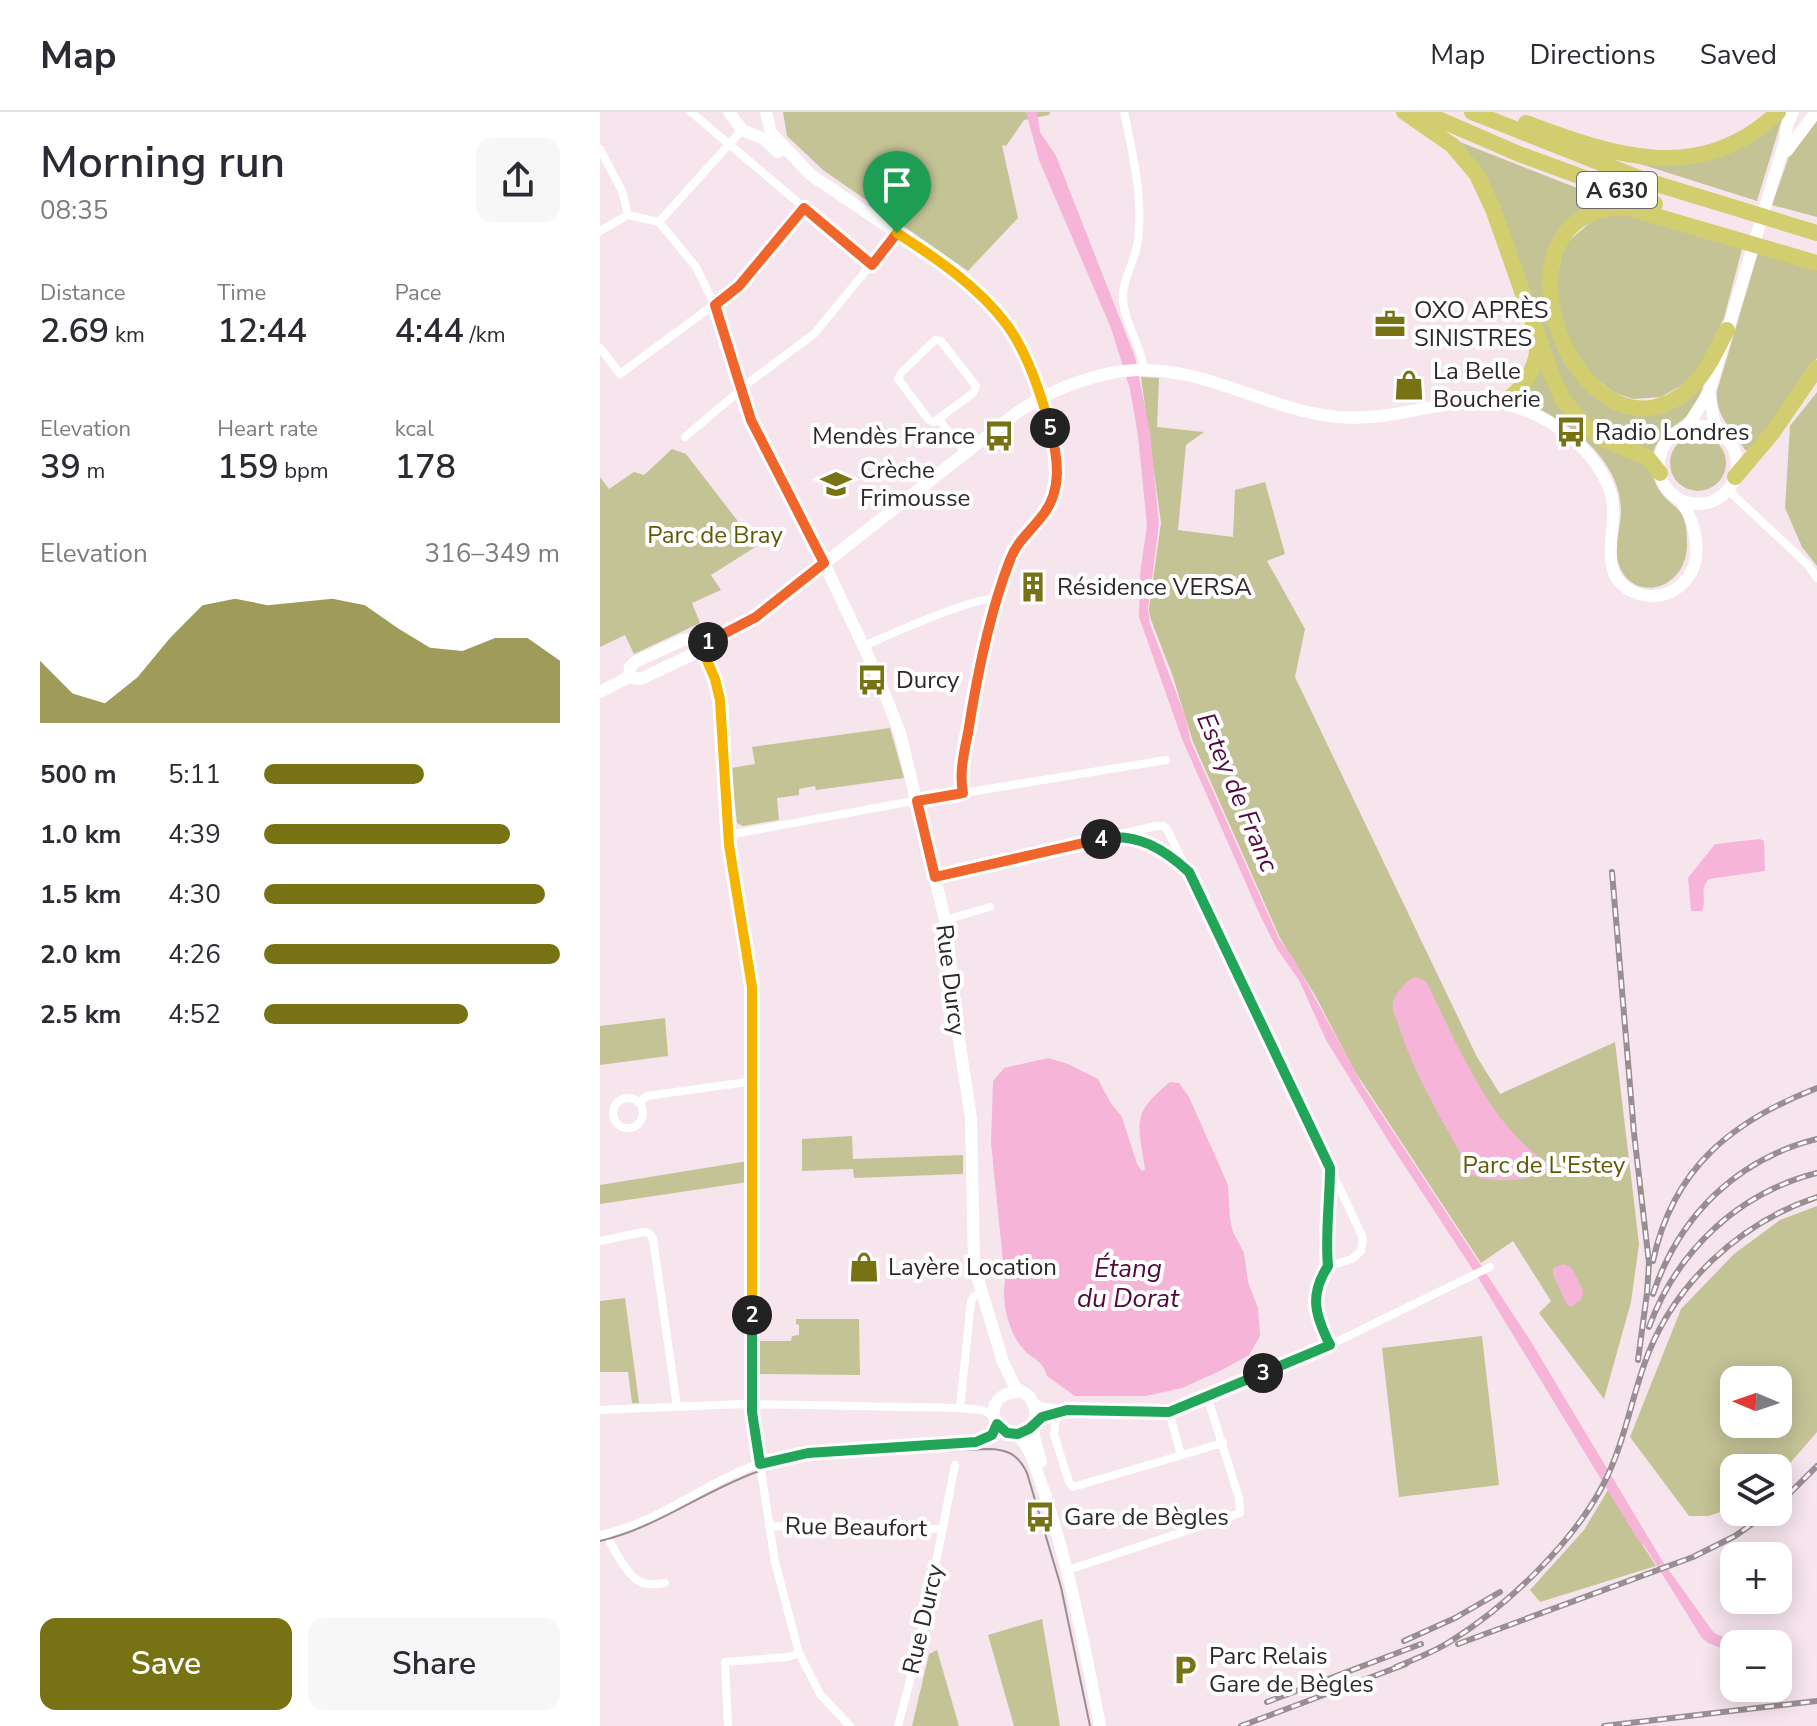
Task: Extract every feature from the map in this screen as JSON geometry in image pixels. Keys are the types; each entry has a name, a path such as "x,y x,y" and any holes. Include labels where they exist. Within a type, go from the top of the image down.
{"highway":[{"path":"1404,112 1452,145 1477,175 1493,209 1558,390 1575,416 1599,437 1647,457 1660,473"},
{"name":"A 630","path":"1422,112 1519,154 1640,199 1746,235 1817,254"},
{"name":"A 630","path":"1472,112 1644,180 1817,233"},
{"path":"1498,112 1606,150 1669,160 1723,149 1756,130 1778,112"},
{"path":"1694,196 1724,198 1817,224"},
{"path":"1727,330 1703,373 1683,394 1671,401 1643,407 1622,404 1606,397 1589,383 1573,362 1553,315 1550,288 1557,248 1583,218 1601,210 1625,207 1817,263"},
{"path":"1500,403 1509,398 1536,362 1536,331"},
{"path":"1732,483 1773,432 1817,368"}],"street":[{"path":"691,112 872,265"},
{"path":"1124,112 1139,204 1138,244 1123,297 1125,312 1143,358 1141,370"},
{"path":"1687,427 1709,392 1793,112"},
{"path":"1785,141 1802,112"},
{"path":"1772,183 1789,145 1816,112"},
{"path":"740,122 762,131 766,117"},
{"path":"766,117 777,140 811,175 895,236"},
{"path":"659,222 727,145 740,122"},
{"path":"740,122 764,139 818,188 944,267 975,291 1007,325 1042,398 1056,449 1056,485 1044,515 1019,539 1010,559 973,699 963,760 963,793"},
{"path":"600,149 622,191 628,215"},
{"path":"600,348 620,374 739,286 804,208"},
{"path":"600,231 628,215 659,222 696,267 715,305 751,420 824,563"},
{"path":"685,437 814,334 895,236"},
{"path":"935,340 941,341 976,386 973,393 939,420 929,420 898,379 935,340"},
{"path":"600,692 629,677 641,679 756,617 965,452 1042,398 1091,378 1123,371 1191,375 1295,409 1339,417 1385,416 1469,401 1500,403 1526,410 1561,430 1584,450 1606,482 1614,508 1609,558 1619,580 1628,589 1651,596 1664,595 1675,590 1691,572 1702,516 1732,483 1735,452 1714,421 1709,392"},
{"path":"939,420 965,452"},
{"path":"1696,541 1691,517 1660,473 1662,450 1676,432 1687,427 1698,425 1721,433"},
{"path":"1732,483 1817,578"},
{"path":"1681,500 1703,504 1713,501"},
{"name":"Rue Durcy","path":"824,563 864,646 900,733 945,920 960,1054 970,1102 973,1256 1003,1362"},
{"path":"864,646 965,604 990,597 998,599"},
{"path":"706,644 720,700 728,835 752,987 752,1404 775,1562 799,1653 820,1694 846,1725"},
{"path":"728,835 1166,760"},
{"path":"935,877 1163,826 1189,872 1363,1238 1361,1251 1352,1259 1328,1266"},
{"path":"1107,838 1154,846 1169,853 1189,872"},
{"path":"945,920 990,907"},
{"path":"638,1103 647,1096 754,1081"},
{"path":"1330,1168 1326,1242 1328,1266 1315,1294 1321,1327 1330,1345"},
{"path":"600,1241 643,1232 649,1233 653,1239 677,1406"},
{"path":"1003,1362 1020,1392 1040,1406 1067,1410 1169,1412 1330,1345 1487,1269"},
{"path":"960,1408 971,1301 982,1293"},
{"path":"1003,1362 1003,1396"},
{"path":"665,1583 636,1580 603,1534 637,1524 760,1464 808,1453 952,1445 987,1439 995,1431 996,1403 1003,1396 1020,1392"},
{"path":"1074,1568 1240,1513 1239,1498 1207,1396"},
{"path":"1033,1401 1036,1411 1034,1437 1074,1568 1078,1612"},
{"path":"600,1410 752,1404 982,1410 1023,1441 1037,1470 1078,1612 1100,1726"},
{"path":"1012,1434 1024,1432 1034,1423 1067,1410"},
{"path":"1169,1412 1181,1455"},
{"path":"1056,1414 1054,1435 1073,1487 1223,1443"},
{"name":"Rue Durcy","path":"898,1726 921,1639 955,1465"},
{"name":"Rue Beaufort","path":"769,1526 943,1529"},
{"path":"728,1726 725,1662 788,1657 799,1653"}],"green space":[{"path":"783,112 1050,112 1049,115 1024,120 1006,146 1002,145 1018,218 968,271 823,170 787,136"},
{"path":"1784,112 1757,201 1615,156 1672,162"},
{"path":"1817,118 1817,217 1772,205 1789,156"},
{"path":"1455,140 1610,201 1577,218 1562,229 1551,243 1546,259 1544,298 1554,340 1563,359 1573,374 1600,393 1649,410 1707,372 1693,410 1662,436 1652,457 1616,441 1577,414 1547,355"},
{"path":"1626,212 1742,249 1724,318 1700,367 1684,384 1661,397 1633,399 1615,393 1596,379 1579,360 1567,339 1555,288 1564,245 1593,220"},
{"path":"1758,253 1817,270 1817,358 1779,415 1749,451 1745,450 1722,416 1717,391"},
{"path":"1541,358 1561,402 1641,457 1662,494 1683,516 1687,539 1684,561 1669,582 1646,588 1635,585 1626,577 1617,558 1621,511 1611,472 1585,440 1568,426 1514,398"},
{"name":"Parc de L'Estey","path":"1141,377 1159,378 1157,427 1204,432 1186,445 1178,530 1233,537 1235,490 1265,482 1285,554 1267,561 1305,629 1295,677 1477,1057 1500,1094 1615,1042 1639,1244 1631,1302 1604,1399 1539,1313 1551,1301 1513,1241 1481,1263 1354,1070 1316,997 1280,938 1193,742 1150,617 1161,523"},
{"path":"1817,392 1817,566 1802,547 1785,508 1790,426"},
{"path":"1698,435 1718,443 1726,463 1718,483 1698,491 1678,483 1670,463 1678,443"},
{"name":"Parc de Bray","path":"672,449 686,454 757,546 711,575 721,590 692,603 700,623 634,654 625,635 600,647 600,477 609,489 634,472 644,475"},
{"path":"890,728 904,778 816,790 815,786 799,789 799,795 777,798 779,820 743,826 737,823 731,768 755,764 752,747"},
{"path":"665,1018 668,1056 600,1065 600,1026"},
{"path":"852,1136 853,1159 963,1155 963,1174 854,1178 853,1169 802,1171 802,1139"},
{"path":"748,1161 748,1182 600,1204 600,1185"},
{"path":"1817,1206 1817,1432 1792,1461 1792,1454 1720,1454 1720,1512 1709,1516 1689,1516 1630,1437 1681,1309 1734,1254 1780,1220"},
{"path":"625,1298 639,1403 632,1403 628,1372 600,1372 600,1301"},
{"path":"796,1319 859,1319 860,1375 759,1374 760,1341 791,1341 792,1336 799,1335"},
{"path":"1482,1336 1499,1485 1399,1497 1382,1348"},
{"path":"1608,1490 1656,1566 1540,1602 1530,1590 1584,1530"},
{"path":"1042,1619 1060,1726 1014,1726 988,1635"},
{"path":"937,1650 959,1726 912,1726 929,1654"}],"water":[{"path":"1026,112 1037,112 1040,132 1056,156 1135,357 1150,433 1159,524 1148,609 1150,624 1185,716 1191,742 1279,939 1292,956 1363,1086 1530,1340 1663,1562 1714,1633 1720,1636 1720,1648 1702,1638 1638,1540 1479,1279 1326,1040 1299,980 1277,949 1260,915 1182,739 1139,617 1140,574 1147,525 1130,389 1111,328 1039,160"},
{"path":"1764,841 1765,871 1709,879 1704,886 1702,911 1691,911 1688,878 1715,844"},
{"path":"1415,977 1426,981 1462,1055 1492,1106 1528,1148 1548,1163 1546,1171 1509,1180 1472,1175 1423,1085 1394,1014 1395,997"},
{"name":"Étang du Dorat","path":"1048,1058 1098,1079 1122,1117 1142,1171 1145,1169 1140,1129 1143,1111 1170,1082 1179,1083 1189,1097 1228,1185 1233,1232 1244,1253 1248,1282 1258,1308 1260,1336 1249,1355 1182,1388 1146,1396 1075,1396 1047,1376 1042,1365 1015,1338 1004,1299 1005,1281 991,1143 993,1081 1004,1068"},
{"path":"1563,1264 1571,1267 1583,1290 1582,1299 1571,1307 1567,1305 1553,1275 1553,1268"}],"tram line":[{"path":"600,1541 642,1527 741,1478 788,1463 873,1453 987,1449 1006,1452 1016,1457 1027,1473 1061,1587 1090,1726"}],"railway":[{"path":"1612,872 1634,1133 1649,1263 1638,1360"},
{"path":"1653,1261 1662,1228 1675,1199 1691,1174 1711,1152 1758,1116 1817,1088"},
{"path":"1653,1294 1678,1240 1715,1195 1761,1161 1817,1139"},
{"path":"1649,1327 1676,1274 1714,1229 1761,1195 1817,1173"},
{"path":"1396,1667 1438,1649 1472,1627 1516,1592 1556,1551 1590,1507 1610,1471 1644,1365 1671,1309 1711,1261 1735,1241 1788,1208 1817,1197"},
{"path":"1792,1491 1817,1466"},
{"path":"1458,1644 1693,1557 1749,1526"},
{"path":"1404,1641 1455,1618 1500,1592"},
{"path":"1267,1702 1421,1644"},
{"path":"1241,1726 1406,1664"},
{"path":"1604,1726 1817,1701"}],"place":[{"name":"OXO APRÈS SINISTRES","path":"1390,324"},
{"name":"La Belle Boucherie","path":"1409,385"},
{"name":"Radio Londres","path":"1571,432"},
{"name":"Mendès France","path":"999,436"},
{"name":"Crèche Frimousse","path":"836,484"},
{"name":"Résidence VERSA","path":"1033,587"},
{"name":"Durcy","path":"872,680"},
{"name":"Layère Location","path":"864,1267"},
{"name":"Gare de Bègles","path":"1040,1517"},
{"name":"Parc Relais Gare de Bègles","path":"1185,1670"}],"route":[{"path":"804,208 872,265 897,233 969,285 1007,325 1042,398 1056,449 1056,485 1052,500 1044,515 1019,539 1000,592 973,699 963,760 963,793 917,801 935,877 1107,838 1142,841 1169,853 1189,872 1330,1168 1326,1242 1328,1266 1316,1286 1315,1294 1321,1327 1330,1345 1169,1412 1067,1410 1042,1417 1018,1434 1007,1433 997,1424 987,1439 969,1444 808,1453 760,1464 752,1412 752,987 729,845 720,700 702,649 711,639 756,617 824,563 751,420 715,305 739,286 804,208"}],"water label":[{"name":"Estey de Franc","path":"1238,792"}]}
